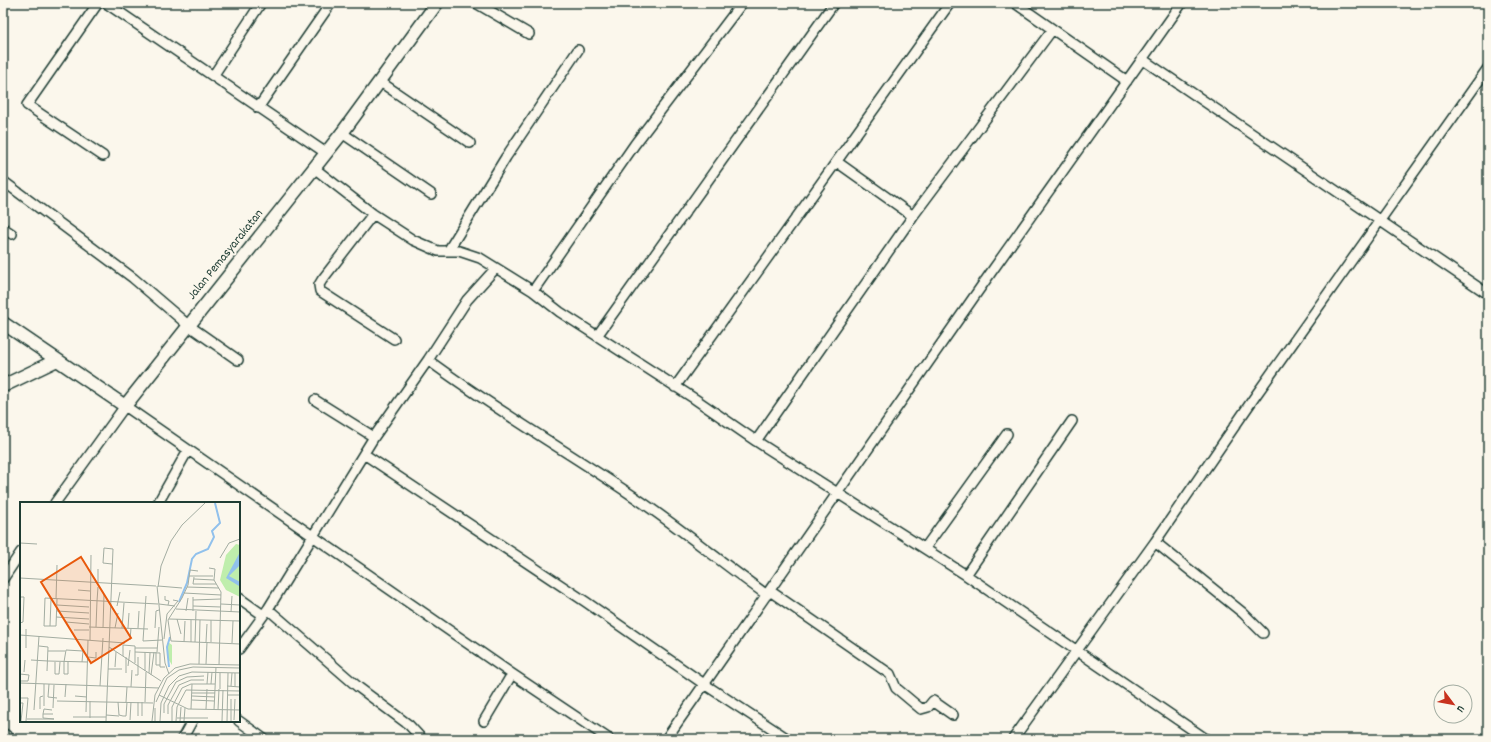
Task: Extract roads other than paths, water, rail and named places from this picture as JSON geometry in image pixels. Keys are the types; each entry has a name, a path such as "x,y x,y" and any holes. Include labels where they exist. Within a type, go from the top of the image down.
{"street":[{"path":"98,3 27,105 103,156"},
{"path":"106,3 326,153"},
{"path":"213,76 261,3"},
{"path":"258,108 330,3"},
{"name":"Jalan Pemasyarakatan","path":"125,406 342,133 437,3"},
{"path":"476,3 529,34"},
{"path":"533,291 635,144 742,3"},
{"path":"597,336 834,3"},
{"path":"676,387 950,3"},
{"path":"1015,3 1127,81"},
{"path":"666,739 769,593 837,493 1182,3"},
{"path":"756,441 913,216 1052,30"},
{"path":"448,251 506,156 578,50"},
{"path":"1142,59 1488,294"},
{"path":"1013,739 1155,542 1256,395 1381,221 1488,68"},
{"path":"380,81 470,143"},
{"path":"342,133 431,194"},
{"path":"837,162 913,216"},
{"path":"314,168 373,214 413,240 428,248 438,251 459,250 480,258 495,269 533,291 560,312 756,441 966,575 1075,652 1206,739"},
{"path":"3,181 133,278 188,325 238,360"},
{"path":"373,214 322,280 319,285 320,291 394,339"},
{"path":"3,228 12,234"},
{"path":"240,648 265,612 374,437 428,360 467,300 495,269"},
{"path":"3,324 125,406 512,674 610,739"},
{"path":"3,386 57,360"},
{"path":"428,360 459,383 634,496 769,593 890,674 896,688 921,709 928,707 933,701 953,715"},
{"path":"315,400 374,437"},
{"path":"56,502 125,406"},
{"path":"966,575 1072,421"},
{"path":"925,548 1007,434"},
{"path":"159,502 188,450"},
{"path":"364,454 586,602 704,684 788,739"},
{"path":"1155,542 1243,613 1263,634"},
{"path":"3,579 20,554"},
{"path":"240,599 265,612 358,687 409,725 422,739"},
{"path":"484,721 512,674"},
{"path":"182,739 191,722"},
{"path":"240,722 264,739"},
{"path":"3,732 11,739"}]}
